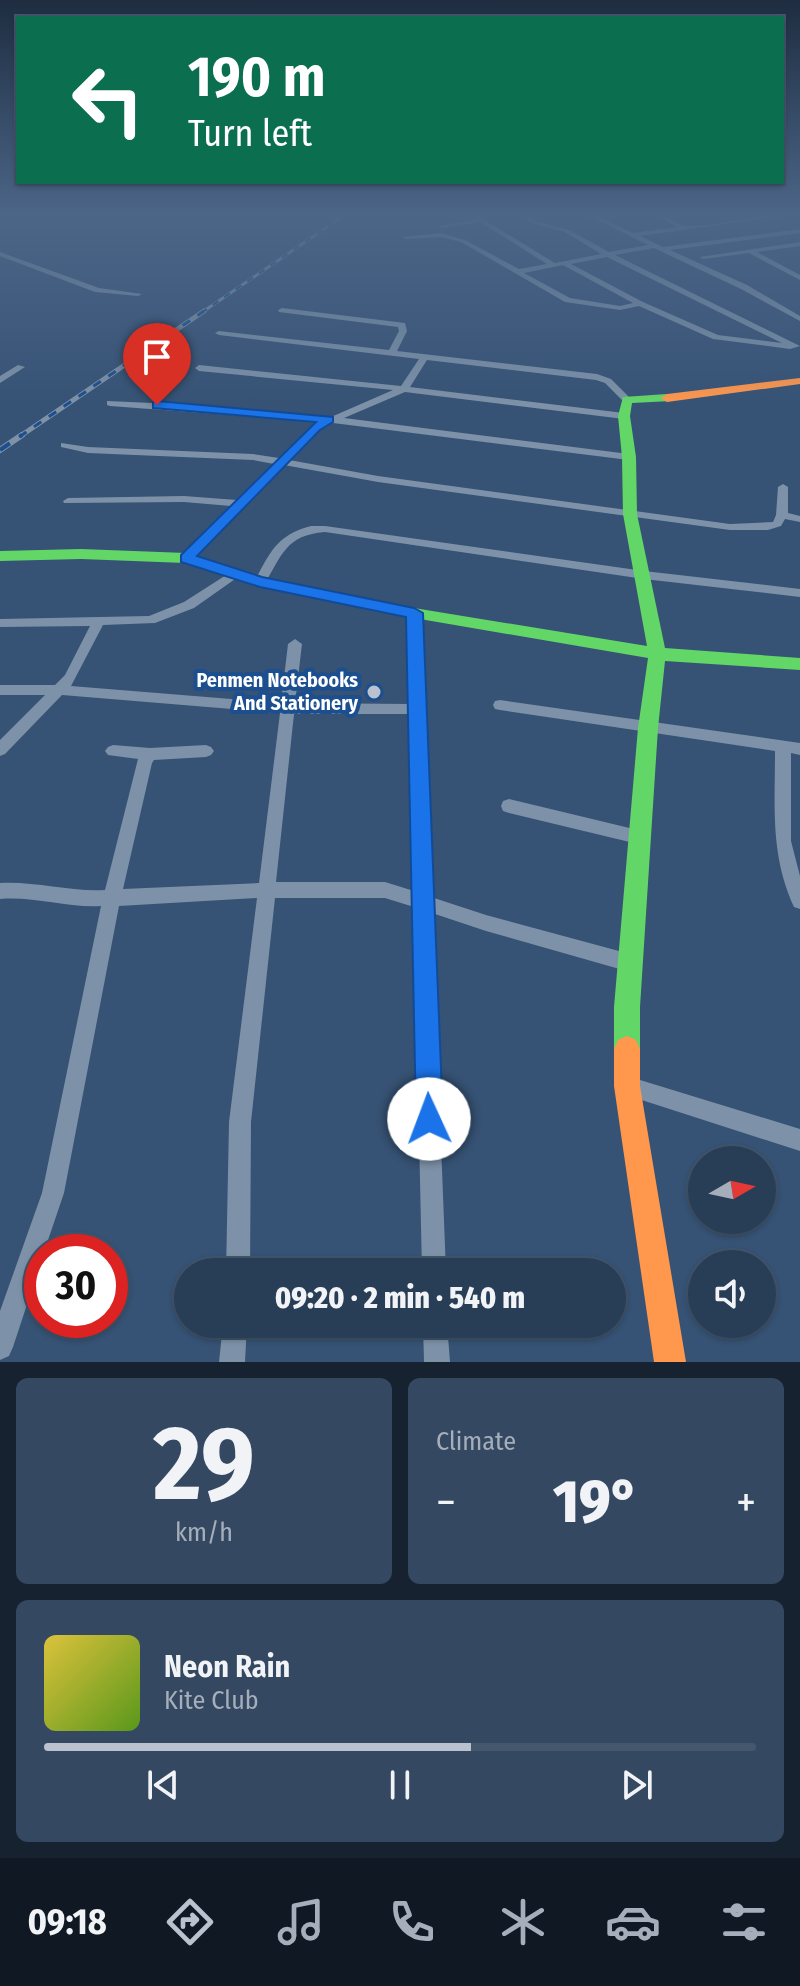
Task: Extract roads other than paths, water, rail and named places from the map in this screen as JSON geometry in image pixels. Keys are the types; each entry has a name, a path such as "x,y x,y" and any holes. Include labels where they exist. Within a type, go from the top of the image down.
{"street":[{"path":"64,278 98,290 138,294"},
{"path":"526,278 568,300 620,308 640,304"},
{"path":"591,278 640,304 716,337 798,346"},
{"path":"656,278 798,346"},
{"path":"723,278 800,319"},
{"path":"282,310 402,325 403,331 392,353"},
{"path":"219,333 597,377 608,381 626,408 630,514 657,654 648,728 642,838 630,963 627,1086 670,1362"},
{"path":"186,558 316,427 404,389 424,357"},
{"path":"0,380 21,367"},
{"path":"199,368 626,408 679,397 800,381"},
{"path":"110,403 329,419 629,457"},
{"path":"65,445 112,451 224,454 730,527 768,527 777,524 782,515 783,487"},
{"path":"68,501 184,499 240,504"},
{"path":"782,515 800,519"},
{"path":"260,582 283,542 295,533 312,529 644,575 800,593"},
{"path":"0,556 81,554 186,558 260,582 414,613 657,654 800,664"},
{"path":"0,623 126,623 168,616 234,574"},
{"path":"414,613 434,1258"},
{"path":"0,750 75,670 98,623"},
{"path":"238,1258 240,1122 268,890 285,708 295,644"},
{"path":"0,690 59,690 198,704 285,708 416,709"},
{"path":"500,705 791,748 783,841 786,860 797,878 800,901"},
{"path":"113,751 150,754 206,751"},
{"path":"0,1347 53,1193 111,899 145,761 150,754"},
{"path":"509,806 642,838"},
{"path":"0,891 33,889 70,898 111,899 268,890 385,890 423,904 630,963"},
{"path":"627,1086 800,1140"},
{"path":"232,1362 234,1338"},
{"path":"436,1338 437,1362"}],"railway":[{"path":"201,313 253,278"},
{"path":"19,437 204,311"},
{"path":"0,450 22,435"}],"place":[{"name":"Penmen Notebooks And Stationery","path":"374,692"}]}
